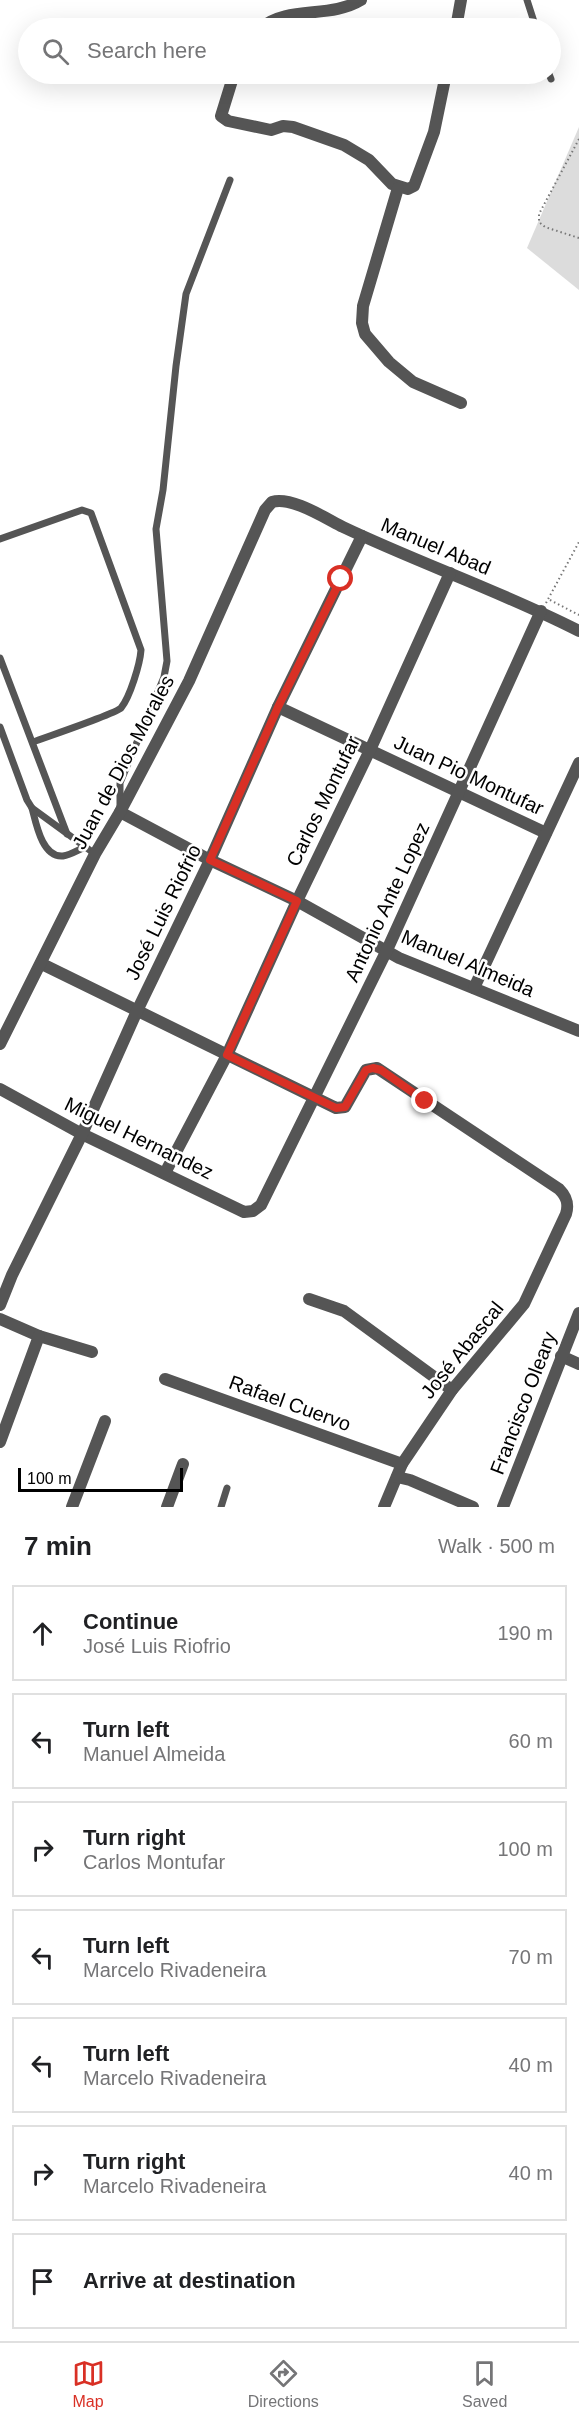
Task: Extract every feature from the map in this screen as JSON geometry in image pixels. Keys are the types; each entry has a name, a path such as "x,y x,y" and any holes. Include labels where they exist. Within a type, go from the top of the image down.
{"street":[{"path":"277,18 342,9 361,0"},
{"path":"458,18 461,0"},
{"path":"231,84 221,116 228,121 271,130 282,126 293,128 344,146 369,160 387,180 398,188 408,189 414,186 434,132 444,84"},
{"path":"398,188 363,306 362,323 365,334 389,362 413,382 462,402"},
{"name":"Juan de Dios Morales","path":"0,1044 42,964 90,850 120,812 189,681 265,510 272,502 278,500"},
{"name":"Manuel Abad","path":"278,500 286,500 362,536 542,611 579,631"},
{"name":"José Luis Riofrio","path":"0,1305 12,1275 82,1134 137,1011 210,860 278,707 362,536"},
{"name":"Carlos Montufar","path":"165,1173 227,1055 450,573"},
{"name":"Antonio Ante Lopez","path":"261,1205 387,950 542,611"},
{"name":"Juan Pio Montufar","path":"278,707 546,832"},
{"path":"474,988 579,763"},
{"name":"Manuel Almeida","path":"120,812 210,860 297,901 399,958 579,1031"},
{"path":"42,964 315,1098"},
{"name":"José Abascal","path":"315,1098 336,1108 345,1107 366,1070 377,1068 559,1189 567,1200 566,1214 524,1304 453,1390 402,1464 384,1507"},
{"name":"Miguel Hernandez","path":"0,1089 82,1134 244,1212 253,1211 261,1205"},
{"path":"309,1299 344,1311 453,1390"},
{"name":"Francisco Oleary","path":"503,1507 579,1313"},
{"path":"0,1319 39,1336 92,1352"},
{"path":"0,1442 39,1336"},
{"path":"561,1356 579,1364"},
{"name":"Rafael Cuervo","path":"165,1379 402,1464"},
{"path":"72,1507 105,1421"},
{"path":"167,1507 183,1464"},
{"path":"397,1477 410,1480 473,1507"}],"lane":[{"path":"527,0 533,18"},
{"path":"120,812 120,783 164,677 167,661 156,529 163,490 186,294 230,180"},
{"path":"0,539 81,510 91,513 141,650 128,693 118,710 33,742"},
{"path":"0,658 67,834"},
{"path":"0,727 47,850 56,856 90,850"},
{"path":"32,808 90,850"},
{"path":"220,1507 228,1488"}],"path":[{"path":"579,139 539,214 539,222 579,238"},
{"path":"542,611 579,542"},
{"path":"548,599 579,615"}],"shaded area":[{"path":"579,127 579,290 527,248"}],"route":[{"path":"341,579 278,707 210,860 297,901 227,1055 336,1108 345,1107 366,1070 370,1068 381,1070 425,1101"}]}
